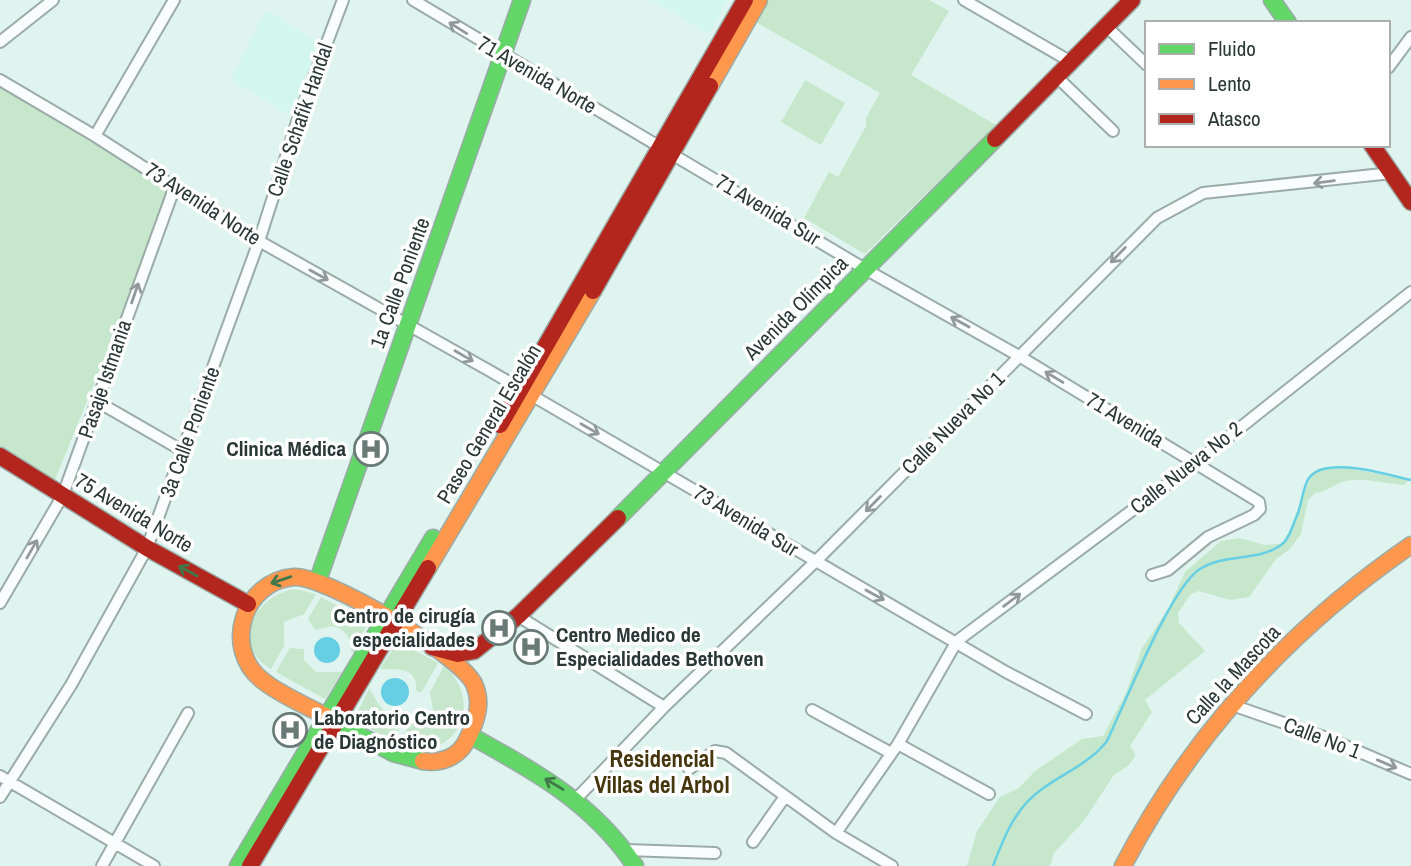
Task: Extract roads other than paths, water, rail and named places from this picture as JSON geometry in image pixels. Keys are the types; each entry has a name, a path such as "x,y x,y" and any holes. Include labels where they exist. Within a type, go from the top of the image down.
{"main road":[{"name":"1a Calle Poniente","path":"318,580 522,0"},
{"name":"Paseo General Escalón","path":"668,150 745,0"},
{"name":"Paseo General Escalón","path":"250,866 332,720 759,0"},
{"name":"Avenida Olímpica","path":"432,646 463,654 487,643 517,616 665,473 864,269 1073,63 1132,0"},
{"path":"1272,0 1287,21"},
{"path":"1289,0 1303,21"},
{"path":"1373,147 1411,202"},
{"path":"1389,147 1411,179"},
{"name":"75 Avenida Norte","path":"0,456 147,548 248,604"},
{"name":"Calle la Mascota","path":"1123,866 1164,792 1198,743 1231,705 1332,602 1411,545"},
{"path":"301,575 318,580 457,661 475,683 479,701 471,736 459,751 441,762 421,764 394,754 261,680 252,671 241,648 242,622 248,604 258,590 281,577 301,575"},
{"path":"475,683 487,643"},
{"name":"Paseo General Escalón","path":"237,866 332,720"},
{"path":"471,736 577,798 596,815 626,850 635,866"}],"street":[{"path":"0,42 53,0"},
{"path":"96,136 174,0"},
{"name":"Calle Schafik Handal","path":"259,241 297,122 343,0"},
{"name":"71 Avenida Norte","path":"413,0 504,56 668,150"},
{"path":"964,0 1073,63"},
{"path":"1107,27 1145,63"},
{"path":"1390,65 1411,37"},
{"path":"1058,78 1113,131"},
{"name":"73 Avenida Norte","path":"0,80 96,136 259,241 408,324"},
{"name":"71 Avenida Sur","path":"668,150 864,269 1019,356"},
{"name":"Calle Nueva No 1","path":"577,798 664,707 815,562 1140,233 1177,205 1203,193 1392,173"},
{"name":"Pasaje Istmania","path":"0,603 63,495 175,186"},
{"name":"3a Calle Poniente","path":"0,797 5,779 71,685 147,548 259,241"},
{"name":"Calle Nueva No 2","path":"957,641 1197,462 1411,292"},
{"name":"73 Avenida Sur","path":"408,324 815,562 1086,714"},
{"name":"71 Avenida","path":"1019,356 1197,462 1260,503 1260,509 1254,515 1208,537 1168,569 1153,575"},
{"path":"98,402 183,450"},
{"path":"517,616 664,707"},
{"path":"836,833 894,748 957,641"},
{"name":"Calle No 1","path":"1231,705 1326,738 1411,774"},
{"path":"812,709 989,794"},
{"path":"102,866 188,713"},
{"path":"689,769 715,751 726,753 836,833 892,866"},
{"path":"5,779 154,866"},
{"path":"754,842 785,798"},
{"path":"626,850 715,853"}],"water":[{"path":"327,637 336,641 340,650 336,659 327,663 318,659 314,650 318,641"},
{"path":"395,678 405,682 409,692 405,702 395,706 385,702 381,692 385,682"}],"waterway":[{"path":"993,866 1006,834 1024,805 1042,789 1093,756 1107,741 1162,622 1188,580 1210,564 1262,554 1284,543 1298,513 1307,482 1317,471 1328,468 1357,468 1411,480"}],"place":[{"name":"Clinica Médica","path":"371,449"},
{"name":"Centro de cirugía especialidades","path":"499,628"},
{"name":"Centro Medico de Especialidades Bethoven","path":"531,647"},
{"name":"Laboratorio Centro de Diagnóstico","path":"290,730"}],"district":[{"name":"Residencial Villas del Arbol","path":"662,772"}]}
